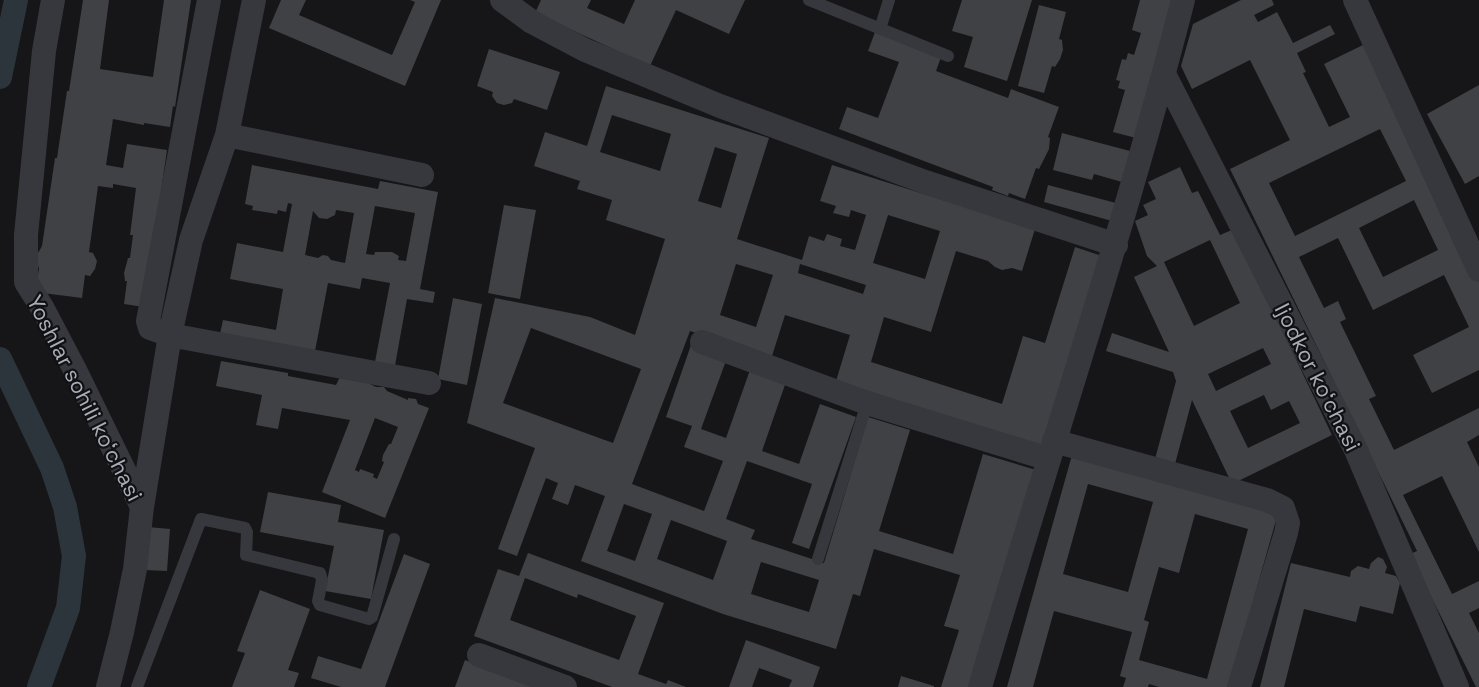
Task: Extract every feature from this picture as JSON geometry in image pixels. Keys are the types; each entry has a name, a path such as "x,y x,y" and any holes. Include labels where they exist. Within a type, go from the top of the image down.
{"street":[{"name":"Yoshlar sohili koʻchasi","path":"53,0 42,62 26,235 26,282 43,309 80,380 142,507 133,580 123,632 108,687"},
{"path":"209,0 148,321 150,328 170,335 429,383"},
{"path":"142,507 170,335 191,240 227,135 254,0"},
{"path":"502,0 532,22 585,50 720,106 925,182 1116,245"},
{"path":"980,687 1116,245 1183,0"},
{"path":"1355,0 1479,270"},
{"name":"Ijodkor koʻchasi","path":"1164,74 1356,450 1458,687"},
{"path":"227,135 422,175"},
{"path":"702,342 867,402 1052,450 1267,500 1283,508 1288,523 1286,533 1239,687"},
{"path":"479,655 565,687"}],"lane":[{"path":"809,0 948,56"},
{"path":"880,28 889,0"},
{"path":"818,559 867,402"},
{"path":"136,687 201,519 244,528 247,532 246,555 320,573 322,580 318,601 320,605 369,619 372,617 394,539"}],"building":[{"path":"83,0 109,0 100,69 153,77 164,0 191,0 170,127 113,119 106,165 123,168 127,144 167,150 144,307 124,304 127,281 125,281 124,273 128,258 130,258 133,235 130,235 136,188 113,184 113,188 98,186 89,252 93,253 97,261 90,276 85,275 82,298 35,292 39,269 38,253 42,246"},
{"path":"281,0 306,0 299,15 392,55 415,2 410,0 441,0 405,86 269,28"},
{"path":"541,0 591,0 587,8 624,24 635,0 745,0 729,34 676,10 650,66 535,13"},
{"path":"962,0 1032,0 1007,81 964,67 973,37 952,31"},
{"path":"1140,0 1174,0 1136,138 1113,132 1125,90 1118,88 1120,81 1116,80 1122,59 1126,60 1128,53 1134,55 1141,33 1132,30"},
{"path":"1241,0 1272,0 1274,5 1254,15 1258,22 1277,12 1293,43 1330,25 1335,34 1297,53 1306,72 1303,73 1329,127 1350,117 1324,64 1363,45 1479,281 1479,370 1432,393 1413,355 1469,327 1444,275 1373,310 1338,238 1299,257 1324,308 1338,301 1346,319 1340,322 1376,396 1369,399 1394,450 1479,408 1479,435 1467,442 1479,467 1479,552 1442,476 1403,495 1452,594 1479,581 1479,608 1469,613 1479,633 1479,687 1476,687 1410,554 1417,551 1230,169 1290,140 1250,60 1192,89 1181,66 1193,24","holes":["1380,129 1406,181 1295,236 1269,183","1414,200 1438,250 1383,277 1359,228"]},
{"path":"1039,5 1066,12 1059,39 1062,40 1063,50 1055,67 1052,66 1044,93 1018,86"},
{"path":"875,32 941,57 936,71 1008,98 1011,89 1059,107 1048,137 1050,138 1049,149 1039,169 1036,168 1025,199 992,190 993,187 839,129 847,107 878,118 899,62 868,51"},
{"path":"489,49 560,72 547,110 514,99 512,103 504,105 497,103 492,96 493,92 477,86"},
{"path":"1479,85 1479,176 1465,184 1427,114"},
{"path":"606,86 769,138 737,239 802,260 809,236 824,241 827,234 842,239 840,246 855,250 866,215 851,210 849,217 833,213 836,206 820,201 832,165 1035,229 1022,271 1012,268 1002,270 988,261 956,251 931,332 884,317 871,362 1002,404 1023,336 1045,343 1075,247 1102,256 1042,446 836,381 850,335 785,315 772,356 690,331 632,484 704,511 723,461 684,447 692,426 666,417 691,345 727,358 701,429 726,438 751,367 787,379 762,451 799,464 820,404 856,417 809,549 792,543 812,484 747,461 726,519 755,530 751,539 824,563 868,417 910,430 879,531 953,554 983,454 1036,470 970,687 941,687 959,630 944,626 960,575 874,549 860,596 853,594 836,649 723,614 581,561 605,496 575,485 568,505 552,499 558,483 546,478 517,556 498,549 535,448 467,423 495,298 590,317 635,335 665,239 606,220 612,200 577,189 580,181 534,166 545,132 587,146","holes":["612,115 671,134 660,171 600,152","715,147 737,154 721,208 698,201","888,215 940,231 925,279 873,263","736,264 773,275 756,327 720,315","800,264 866,285 863,294 798,273","531,328 641,369 613,443 503,403","624,504 652,514 635,561 607,551","671,520 727,541 713,580 657,559","761,562 819,580 809,612 751,594"]},
{"path":"1062,133 1130,151 1122,182 1094,174 1092,180 1053,170"},
{"path":"252,165 378,189 380,181 438,192 420,289 435,292 433,303 407,299 394,371 374,367 390,283 362,278 360,289 328,283 315,351 220,334 223,320 276,330 283,289 230,279 237,243 283,252 292,204 288,203 286,212 278,210 277,214 252,210 253,206 245,204","holes":["375,206 415,213 406,261 398,260 399,256 392,252 366,254","336,210 354,213 345,263 331,260 328,256 323,255 318,258 305,255 313,211 319,218 327,219 335,215"]},
{"path":"1180,167 1192,193 1198,191 1220,235 1234,229 1332,435 1232,484 1192,400 1175,464 1155,459 1176,381 1173,372 1106,351 1112,333 1169,352 1134,277 1157,266 1147,256 1135,221 1148,215 1143,205 1156,199 1148,182","holes":["1210,240 1240,303 1194,326 1164,262","1263,348 1271,364 1216,391 1208,374","1264,395 1271,410 1289,401 1300,423 1248,448 1230,411"]},
{"path":"1048,185 1116,203 1112,221 1044,202"},
{"path":"504,205 536,210 520,299 488,293"},
{"path":"453,298 482,304 467,385 438,379"},
{"path":"221,361 288,373 288,376 336,385 340,377 366,382 376,387 384,387 387,391 408,400 408,398 416,399 418,404 429,408 385,518 322,492 350,420 282,408 278,429 256,425 262,395 216,386","holes":["375,418 398,427 391,444 383,455 382,461 384,462 377,479 373,477 374,474 360,469 359,472 355,470"]},
{"path":"1072,455 1278,513 1229,687 1159,687 1149,684 1148,687 1123,687 1126,678 1120,676 1132,632 1054,611 1033,687 1007,687","holes":["1088,484 1153,502 1128,592 1063,574","1195,514 1248,529 1207,679 1139,660 1149,622 1144,620 1159,567 1179,573"]},
{"path":"268,492 341,505 338,522 384,530 371,599 325,591 334,546 260,532"},
{"path":"148,527 170,529 167,571 145,570"},
{"path":"528,553 664,603 638,674 666,684 668,680 686,687 612,687 474,636 498,569 519,576","holes":["525,578 577,598 578,594 636,616 619,660 510,620"]},
{"path":"404,554 430,564 385,687 341,687 311,678 318,656 361,669"},
{"path":"1378,557 1383,559 1387,567 1385,573 1396,576 1400,583 1393,614 1360,606 1356,622 1304,609 1284,687 1260,687 1291,563 1350,577 1351,571 1358,566 1369,569 1371,563"},
{"path":"260,590 310,609 288,670 299,673 294,687 232,687 245,653 237,651"},
{"path":"746,640 820,667 813,687 789,687 792,680 759,668 752,687 729,687"},
{"path":"465,660 536,687 455,687"},
{"path":"901,676 934,686 934,687 898,687"}],"waterway":[{"path":"0,77 16,0"},
{"path":"0,359 52,468 65,507 74,556 68,608 39,687"}]}
